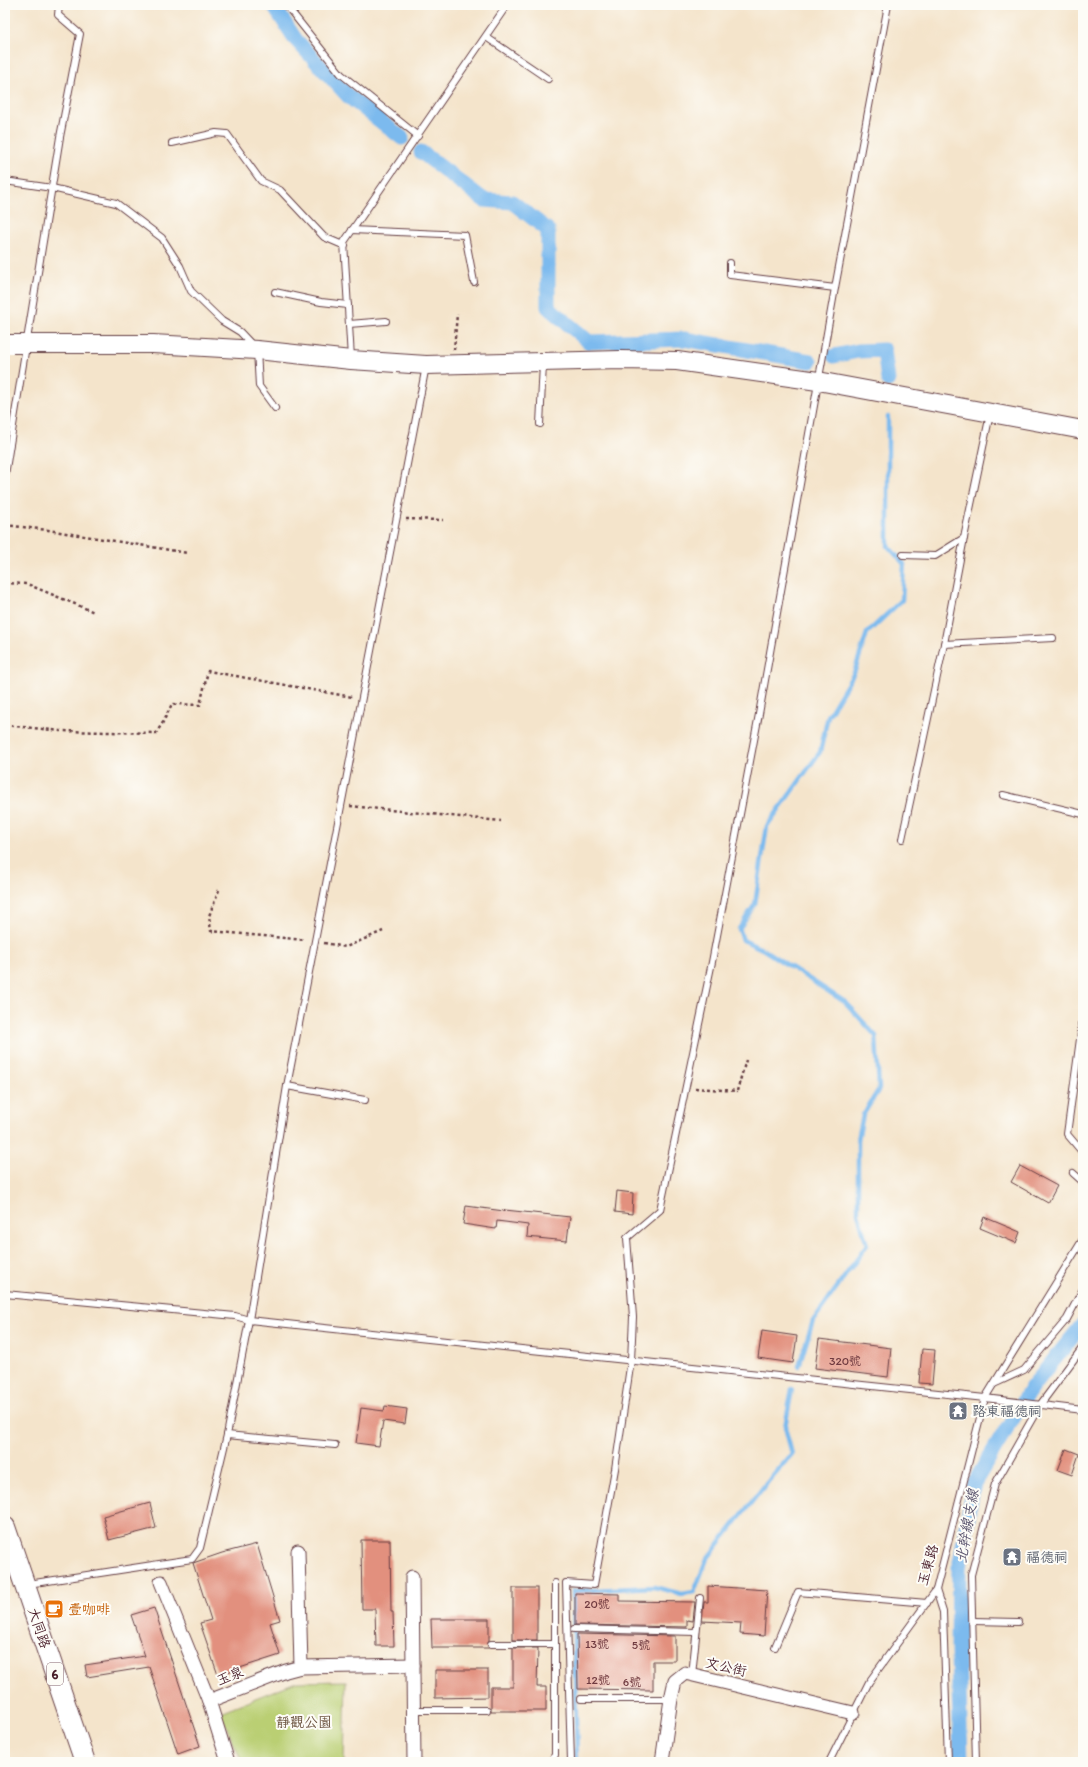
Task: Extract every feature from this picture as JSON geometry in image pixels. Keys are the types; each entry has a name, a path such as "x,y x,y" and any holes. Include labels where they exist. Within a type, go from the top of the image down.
{"main road":[{"path":"5,344 153,344 257,350 351,360 426,365 620,360 677,361 818,381 1083,430"},
{"name":"6","path":"5,1527 25,1585"},
{"name":"大同路","path":"25,1585 85,1762"}],"street":[{"path":"298,1551 301,1667"},
{"path":"412,1577 414,1762"},
{"path":"161,1582 209,1701"},
{"name":"玉泉","path":"228,1762 209,1701 286,1671 301,1667 413,1665"},
{"name":"文公街","path":"662,1762 675,1681 685,1673 853,1713"}],"lane":[{"path":"5,475 52,188 80,34 58,15 60,5"},
{"path":"286,5 341,74 418,136"},
{"path":"351,360 344,242 507,5"},
{"path":"571,1762 566,1583 594,1585 615,1469 631,1360 633,1317 627,1238 660,1210 686,1088 712,962 759,714 818,381 888,5"},
{"path":"486,37 548,79"},
{"path":"172,143 216,133 227,134 261,181 280,190 324,236 345,246"},
{"path":"5,181 52,188 116,204 162,238 180,266 191,291 222,321 240,332 257,350 259,386 274,408"},
{"path":"352,230 465,235 474,282"},
{"path":"730,263 730,275 835,288"},
{"path":"274,292 321,302 348,304"},
{"path":"349,324 386,321"},
{"path":"540,424 543,362"},
{"path":"25,1585 192,1559 200,1548 227,1435 249,1320 287,1086 426,365"},
{"path":"902,839 944,644 990,412"},
{"path":"903,555 935,556 964,538"},
{"path":"944,644 1053,638"},
{"path":"1003,795 1083,814"},
{"path":"1083,1017 1067,1134 1083,1153"},
{"path":"5,1064 6,1053"},
{"path":"287,1086 365,1100"},
{"path":"1073,1173 1083,1182"},
{"name":"玉東路","path":"829,1762 869,1682 936,1590 986,1398 1083,1239"},
{"path":"994,1384 1024,1370 1067,1319 1083,1289"},
{"path":"5,1294 235,1316 249,1320 986,1398 999,1401 1083,1410"},
{"path":"976,1762 971,1576 995,1484 1040,1405 1083,1347"},
{"path":"227,1435 335,1445"},
{"path":"550,1762 555,1755 555,1583"},
{"path":"936,1590 943,1612 948,1762"},
{"path":"775,1647 798,1592 926,1603"},
{"path":"692,1675 700,1598"},
{"path":"972,1621 1018,1622"},
{"path":"574,1629 696,1632"},
{"path":"491,1644 555,1644"},
{"path":"581,1698 671,1700"},
{"path":"414,1710 487,1710"}],"path":[{"path":"452,365 457,314"},
{"path":"396,519 444,520"},
{"path":"5,525 48,530 188,553"},
{"path":"5,583 27,584 94,612"},
{"path":"5,725 61,731 156,733 172,704 200,705 208,671 362,699"},
{"path":"341,805 501,820"},
{"path":"219,890 209,916 211,931 315,941 346,947 383,931"},
{"path":"686,1088 737,1091 746,1060"}],"green space":[{"name":"靜觀公園","path":"346,1681 344,1762 242,1762 220,1712 296,1682"}],"building":[{"path":"1020,1166 1057,1186 1048,1203 1011,1182"},
{"path":"617,1191 633,1193 632,1214 615,1212"},
{"path":"466,1206 570,1217 567,1241 527,1237 528,1225 497,1221 496,1229 463,1224"},
{"path":"984,1217 1020,1232 1016,1243 980,1228"},
{"path":"762,1331 797,1336 793,1363 758,1358"},
{"path":"819,1339 891,1348 888,1377 815,1368"},
{"path":"922,1349 935,1350 932,1384 919,1383"},
{"path":"385,1406 407,1409 405,1424 383,1421 379,1446 356,1443 361,1408 384,1411"},
{"path":"1066,1449 1079,1454 1072,1475 1058,1470"},
{"path":"150,1503 156,1528 109,1540 103,1516"},
{"path":"361,1540 390,1540 391,1612 393,1612 394,1646 376,1646 375,1609 362,1609"},
{"path":"257,1544 280,1620 270,1623 280,1655 218,1675 200,1623 211,1620 193,1563 222,1553"},
{"path":"708,1586 767,1590 764,1636 740,1634 741,1623 702,1621 704,1602 708,1602"},
{"path":"513,1588 537,1588 537,1640 513,1640"},
{"path":"575,1593 619,1594 619,1601 695,1602 693,1621 687,1620 687,1627 575,1625"},
{"path":"154,1608 200,1746 178,1754 149,1667 87,1677 85,1665 145,1656 131,1615"},
{"path":"431,1619 489,1619 489,1640 487,1644 489,1648 432,1648"},
{"path":"577,1634 675,1636 675,1661 653,1661 653,1690 578,1689"},
{"path":"513,1648 538,1648 537,1687 546,1687 546,1711 491,1711 491,1687 513,1687"},
{"path":"435,1670 488,1670 488,1697 435,1698"}],"waterway":[{"path":"273,5 296,40 348,96 402,138"},
{"path":"421,152 484,200 512,202 548,230 548,307 589,342 684,339 810,361"},
{"path":"834,356 858,351 884,350 888,380"},
{"path":"799,1366 813,1321 867,1245 858,1213 858,1140 863,1115 879,1089 876,1036 845,1002 764,950 743,940 739,929 755,904 767,826 820,752 828,716 854,673 867,633 902,600 904,564 888,546 888,417"},
{"name":"北幹線支線","path":"961,1762 958,1651 959,1568 974,1483 1032,1387 1083,1324"},
{"path":"577,1762 573,1591 654,1587 682,1594 694,1592 707,1559 765,1485 792,1454 785,1427 792,1389"}],"place":[{"name":"路東福德祠","path":"958,1411"},
{"name":"福德祠","path":"1012,1557"},
{"name":"壹咖啡","path":"54,1609"}]}
